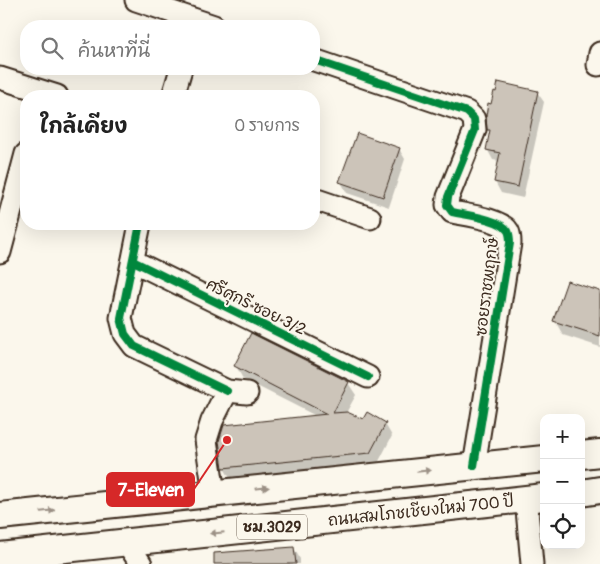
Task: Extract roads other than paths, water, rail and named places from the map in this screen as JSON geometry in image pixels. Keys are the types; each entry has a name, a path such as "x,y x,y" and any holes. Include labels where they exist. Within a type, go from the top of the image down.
{"main road":[{"path":"585,455 600,453"},
{"name":"ชม.3029","path":"0,516 540,459"},
{"path":"585,492 600,490"},
{"name":"ถนนสมโภชเชียงใหม่ 700 ปี","path":"0,556 48,558 134,554 535,498"}],"street":[{"path":"145,2 190,20"},
{"name":"ซอยราชพฤกษ์","path":"320,62 467,112 474,119 475,130 448,197 447,206 452,212 504,226 509,232 510,243 474,466"},
{"path":"174,90 179,75"},
{"path":"0,78 32,90"},
{"path":"0,252 2,230 20,174"},
{"path":"320,201 370,218"},
{"path":"139,230 121,318 125,334 134,346 237,392 212,421 206,440 214,493"},
{"name":"ศรีศุกรี ซอย 3/2","path":"133,261 368,377"},
{"path":"532,564 535,498"}],"place":[{"name":"7-Eleven","path":"227,440"}]}
